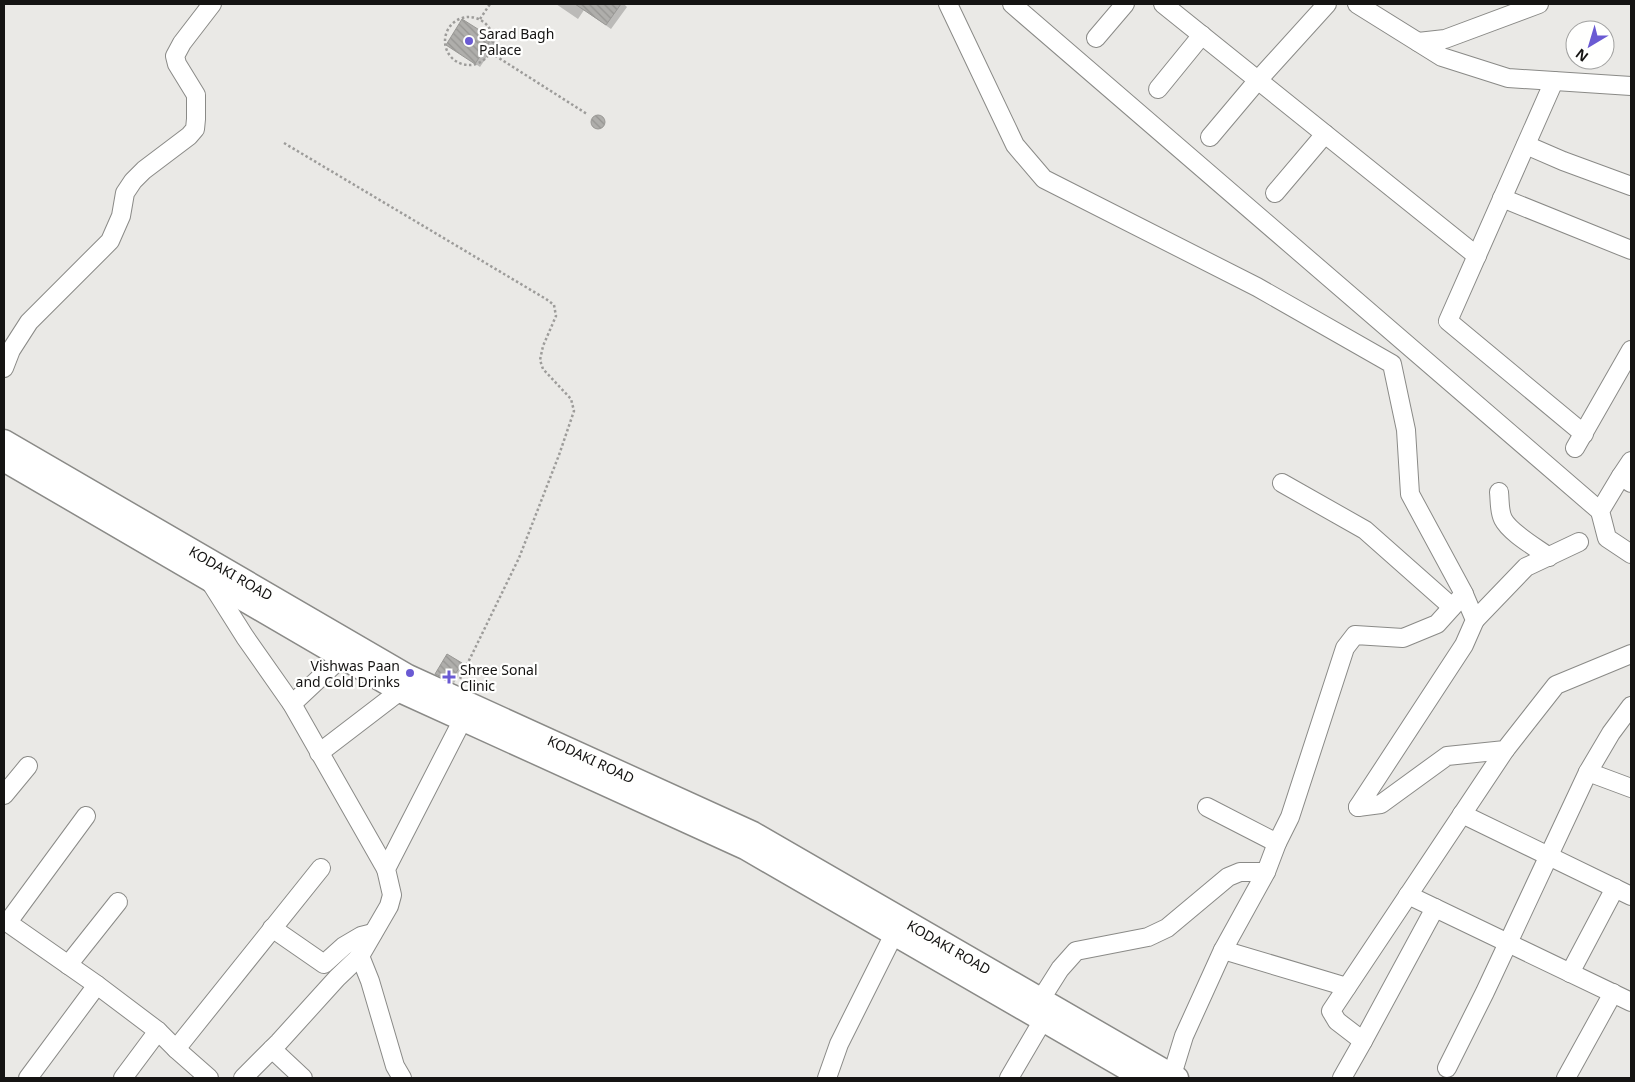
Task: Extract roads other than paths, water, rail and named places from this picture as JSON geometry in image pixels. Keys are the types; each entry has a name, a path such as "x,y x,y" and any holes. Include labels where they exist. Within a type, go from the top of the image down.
{"main road":[{"name":"KODAKI ROAD","path":"4,441 408,676 753,833 1042,1010 1143,1078"},
{"name":"KODAKI ROAD","path":"4,460 400,691 745,848 894,934 1174,1077"}],"street":[{"path":"4,368 11,350 29,322 110,240 121,216 125,193 133,181 144,170 189,136 195,129 196,95 177,64 176,56 182,43 212,4"},
{"path":"948,4 1015,145 1044,179 1257,287 1392,364 1406,430 1410,494 1458,600"},
{"path":"1012,4 1600,511 1607,538 1631,554"},
{"path":"1096,38 1124,4"},
{"path":"1163,4 1477,256"},
{"path":"1210,138 1258,80 1327,4"},
{"path":"1357,4 1442,57 1508,78 1631,86"},
{"path":"1418,42 1445,39 1540,4"},
{"path":"1158,89 1202,36"},
{"path":"1554,81 1448,321 1579,441 1631,350"},
{"path":"1275,193 1324,134"},
{"path":"1526,145 1631,186"},
{"path":"1502,198 1631,250"},
{"path":"1600,511 1626,480 1631,461"},
{"path":"1282,483 1365,530 1458,600 1475,620"},
{"path":"1499,492 1501,514 1504,521 1549,557"},
{"path":"1505,750 1447,756 1381,804 1358,807 1464,645 1475,620 1526,567 1579,542"},
{"path":"209,579 230,615 292,704 386,869 392,895 389,906 360,956 243,1078"},
{"path":"1174,1077 1184,1036 1223,950 1266,872 1290,816 1345,648 1355,635 1404,638 1436,624 1458,600"},
{"path":"1363,1041 1337,1022 1331,1011 1505,750 1556,685 1631,654"},
{"path":"292,704 342,657"},
{"path":"319,753 400,691"},
{"path":"1447,1068 1508,944 1588,772 1611,733 1631,706"},
{"path":"386,869 463,720"},
{"path":"4,795 28,766"},
{"path":"1588,772 1631,788"},
{"path":"1207,807 1277,843"},
{"path":"1462,814 1631,896"},
{"path":"86,816 6,921 97,985 158,1031 209,1078"},
{"path":"176,1049 321,868"},
{"path":"1009,1078 1060,969 1076,951 1148,937 1166,928 1228,876 1240,872 1266,872"},
{"path":"1570,973 1615,888"},
{"path":"1408,896 1631,1002"},
{"path":"68,965 118,902"},
{"path":"1342,1078 1435,908"},
{"path":"272,928 324,964 344,946 360,936 373,933"},
{"path":"827,1078 839,1044 894,934"},
{"path":"1223,950 1347,987"},
{"path":"360,956 370,981 396,1066 402,1078"},
{"path":"28,1078 97,985"},
{"path":"1566,1078 1613,993"},
{"path":"123,1078 158,1031"},
{"path":"272,1049 303,1078"}],"place":[{"name":"Sarad Bagh Palace","path":"469,41"},
{"name":"Vishwas Paan and Cold Drinks","path":"410,673"},
{"name":"Shree Sonal Clinic","path":"449,677"}]}
